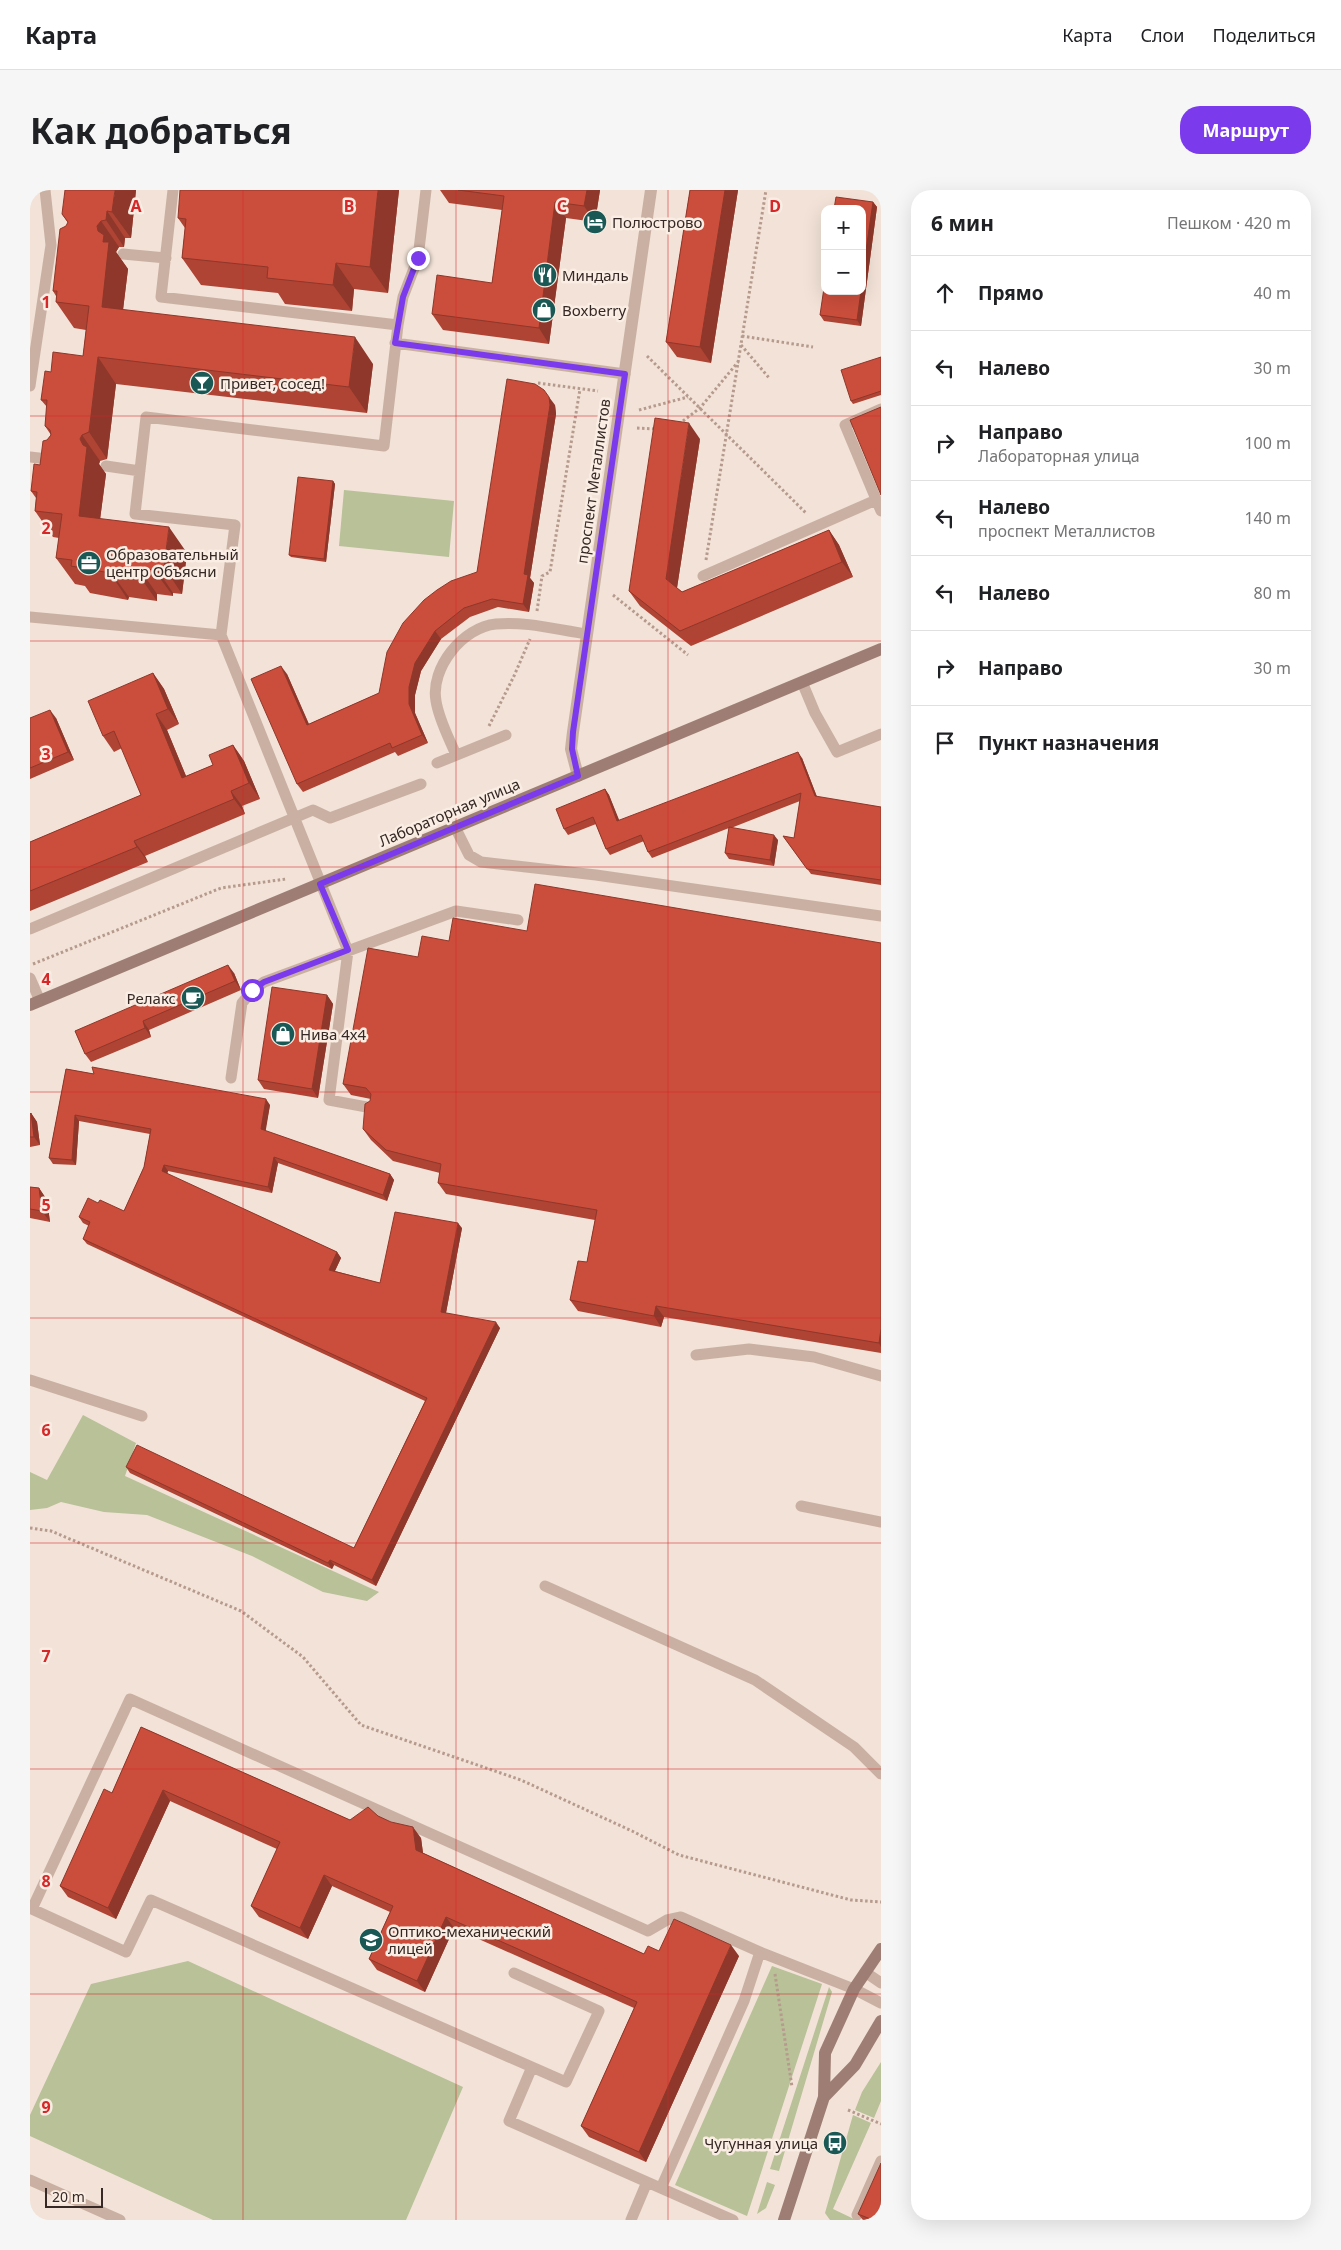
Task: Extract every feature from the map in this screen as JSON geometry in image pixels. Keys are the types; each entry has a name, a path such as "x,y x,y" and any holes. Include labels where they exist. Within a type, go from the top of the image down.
{"street":[{"name":"проспект Металлистов","path":"578,776 572,749 650,190"},
{"name":"Лабораторная улица","path":"35,1003 881,649"},
{"path":"784,2220 824,2097 825,2053 854,1989 881,1949"},
{"path":"824,2097 855,2065 881,2020"}],"lane":[{"path":"30,386 56,245 45,190"},
{"path":"174,190 161,297 398,325"},
{"path":"372,1108 329,1100 348,950 293,818 221,635 235,525 135,514 146,417 384,446 395,343 403,297 418,258 426,190"},
{"path":"123,254 166,258"},
{"path":"395,343 625,374"},
{"path":"881,410 845,426 881,511"},
{"path":"30,457 62,460"},
{"path":"106,466 140,471"},
{"path":"703,576 876,500"},
{"path":"30,617 221,635"},
{"path":"456,755 435,700 437,678 445,660 474,631 494,624 511,623 587,634"},
{"path":"802,682 814,713 837,752 881,734"},
{"path":"437,763 506,735"},
{"path":"30,929 313,810 330,818 421,784"},
{"path":"455,827 469,855 481,862 596,875 881,916"},
{"path":"231,1078 242,1003 252,990 264,982 456,911 518,920"},
{"path":"30,978 35,1003"},
{"path":"696,1355 749,1349 814,1357 881,1376"},
{"path":"30,1380 142,1416"},
{"path":"800,1506 881,1522"},
{"path":"544,1586 755,1680 854,1747 881,1774"},
{"path":"514,1973 599,2011 566,2082 151,1900 126,1952 32,1909 130,1699 648,1931 667,1920 681,1918 772,1957 854,1989 881,2003"},
{"path":"661,2188 744,2001 760,1952"},
{"path":"865,1972 881,1983"},
{"path":"532,2067 509,2121 661,2188 708,2215 733,2220"},
{"path":"857,2215 881,2161"},
{"path":"30,2180 120,2220"},
{"path":"631,2220 647,2182"}],"path":[{"path":"703,576 766,190"},
{"path":"742,336 813,347"},
{"path":"740,345 770,379"},
{"path":"647,356 818,525"},
{"path":"670,427 678,424 700,408 738,362"},
{"path":"538,383 598,391"},
{"path":"478,746 514,676 535,626 542,576 550,572 580,388"},
{"path":"639,410 658,407 688,397"},
{"path":"636,428 662,429"},
{"path":"613,595 688,656"},
{"path":"30,965 221,888 286,879 313,867"},
{"path":"30,1528 51,1531 241,1611 303,1657 361,1725 521,1780 632,1831 679,1855 851,1900 881,1902"},
{"path":"772,1957 792,2088"},
{"path":"848,2110 881,2124"}],"green space":[{"path":"344,490 454,501 449,557 339,546"},
{"path":"83,1415 136,1443 125,1476 379,1592 367,1601 323,1592 252,1556 147,1515 104,1512 61,1502 47,1508 30,1510 30,1472 47,1480"},
{"path":"188,1961 463,2087 406,2220 213,2220 30,2136 30,2115 91,1984"},
{"path":"772,1966 822,1984 747,2216 675,2185"},
{"path":"829,1987 832,1992 779,2171 770,2169"},
{"path":"881,2062 881,2101 874,2118 855,2110 862,2092"},
{"path":"853,2115 871,2123 833,2209 856,2220 830,2220 825,2213"},
{"path":"767,2182 775,2185 766,2208 757,2214"}],"building":[{"path":"65,190 115,190 112,212 107,211 106,220 101,221 97,226 98,231 104,235 103,242 109,242 102,307 355,337 349,387 98,357 89,432 82,435 80,439 83,445 87,447 79,516 169,527 164,567 155,566 154,570 139,568 138,574 110,571 110,573 71,566 72,560 56,558 62,514 35,511 37,492 31,491 34,464 40,465 43,441 47,440 51,435 50,430 45,426 47,400 41,400 45,371 51,372 53,352 83,356 89,306 56,302 57,291 53,291 60,229 66,226 68,222 62,214"},
{"path":"180,190 378,190 370,267 336,263 333,285 267,278 268,267 182,258 186,219 178,218"},
{"path":"458,190 587,190 584,206 555,202 539,328 432,314 437,275 492,283 504,196"},
{"path":"690,190 725,190 700,347 666,342"},
{"path":"836,197 873,202 866,250 866,205 835,205"},
{"path":"823,295 860,295 857,320 820,315"},
{"path":"881,357 881,391 851,401 841,370"},
{"path":"507,379 535,384 544,390 549,397 550,405 524,574 528,575 523,604 492,599 464,608 435,631 415,663 409,687 409,704 422,735 392,748 390,743 297,784 251,679 281,666 307,725 379,693 387,652 403,623 424,600 437,590 451,581 477,572"},
{"path":"881,407 881,495 850,420"},
{"path":"655,418 689,423 666,579 682,592 829,530 842,562 680,631 629,591"},
{"path":"298,477 333,481 324,559 289,555"},
{"path":"153,673 168,709 156,714 182,778 213,765 209,755 233,745 249,783 231,791 234,799 134,841 137,847 30,891 30,842 141,795 114,731 103,736 88,701"},
{"path":"50,710 68,752 30,768 30,718"},
{"path":"798,752 815,796 881,807 881,880 807,869 783,836 794,838 801,793 648,852 641,835 606,849 593,817 564,829 556,809 605,789 617,821"},
{"path":"729,827 774,835 770,860 725,853"},
{"path":"535,884 881,943 881,1329 879,1343 656,1306 654,1316 570,1300 578,1261 587,1262 597,1210 438,1183 441,1164 386,1150 363,1129 365,1104 370,1101 371,1094 366,1088 343,1084 368,948 418,957 422,936 449,941 453,918 527,931"},
{"path":"228,965 235,981 143,1021 145,1028 85,1054 75,1031"},
{"path":"272,987 327,995 312,1089 258,1080"},
{"path":"92,1067 266,1099 261,1129 390,1174 383,1195 274,1157 268,1187 164,1165 162,1171 337,1252 329,1270 380,1283 395,1212 458,1223 441,1312 496,1322 372,1580 330,1560 328,1563 126,1467 137,1445 354,1548 427,1398 83,1239 90,1222 79,1217 88,1198 98,1203 100,1200 124,1211 144,1167 151,1129 75,1115 72,1160 49,1158 66,1069 94,1074"},
{"path":"31,1113 34,1137 30,1137"},
{"path":"30,1187 39,1188 42,1211 30,1209"},
{"path":"141,1727 350,1820 368,1807 378,1816 391,1822 413,1827 416,1850 644,1954 648,1946 659,1951 674,1919 731,1945 639,2152 581,2126 637,2002 446,1917 417,1981 369,1959 393,1906 324,1875 300,1928 251,1906 280,1842 163,1790 108,1908 60,1886 104,1789 112,1793"},
{"path":"881,2163 881,2220 873,2220 858,2214"}],"place":[{"name":"Полюстрово","path":"595,222"},
{"name":"Миндаль","path":"545,275"},
{"name":"Boxberry","path":"544,310"},
{"name":"Привет, сосед!","path":"202,383"},
{"name":"Образовательный центр Объясни","path":"89,563"},
{"name":"Релакс","path":"193,998"},
{"name":"Нива 4х4","path":"283,1034"},
{"name":"Оптико-механический лицей","path":"371,1940"},
{"name":"Чугунная улица","path":"835,2143"}],"route":[{"path":"252,990 264,982 348,950 320,884 578,776 572,749 573,732 625,374 395,343 403,297 418,258"}]}
